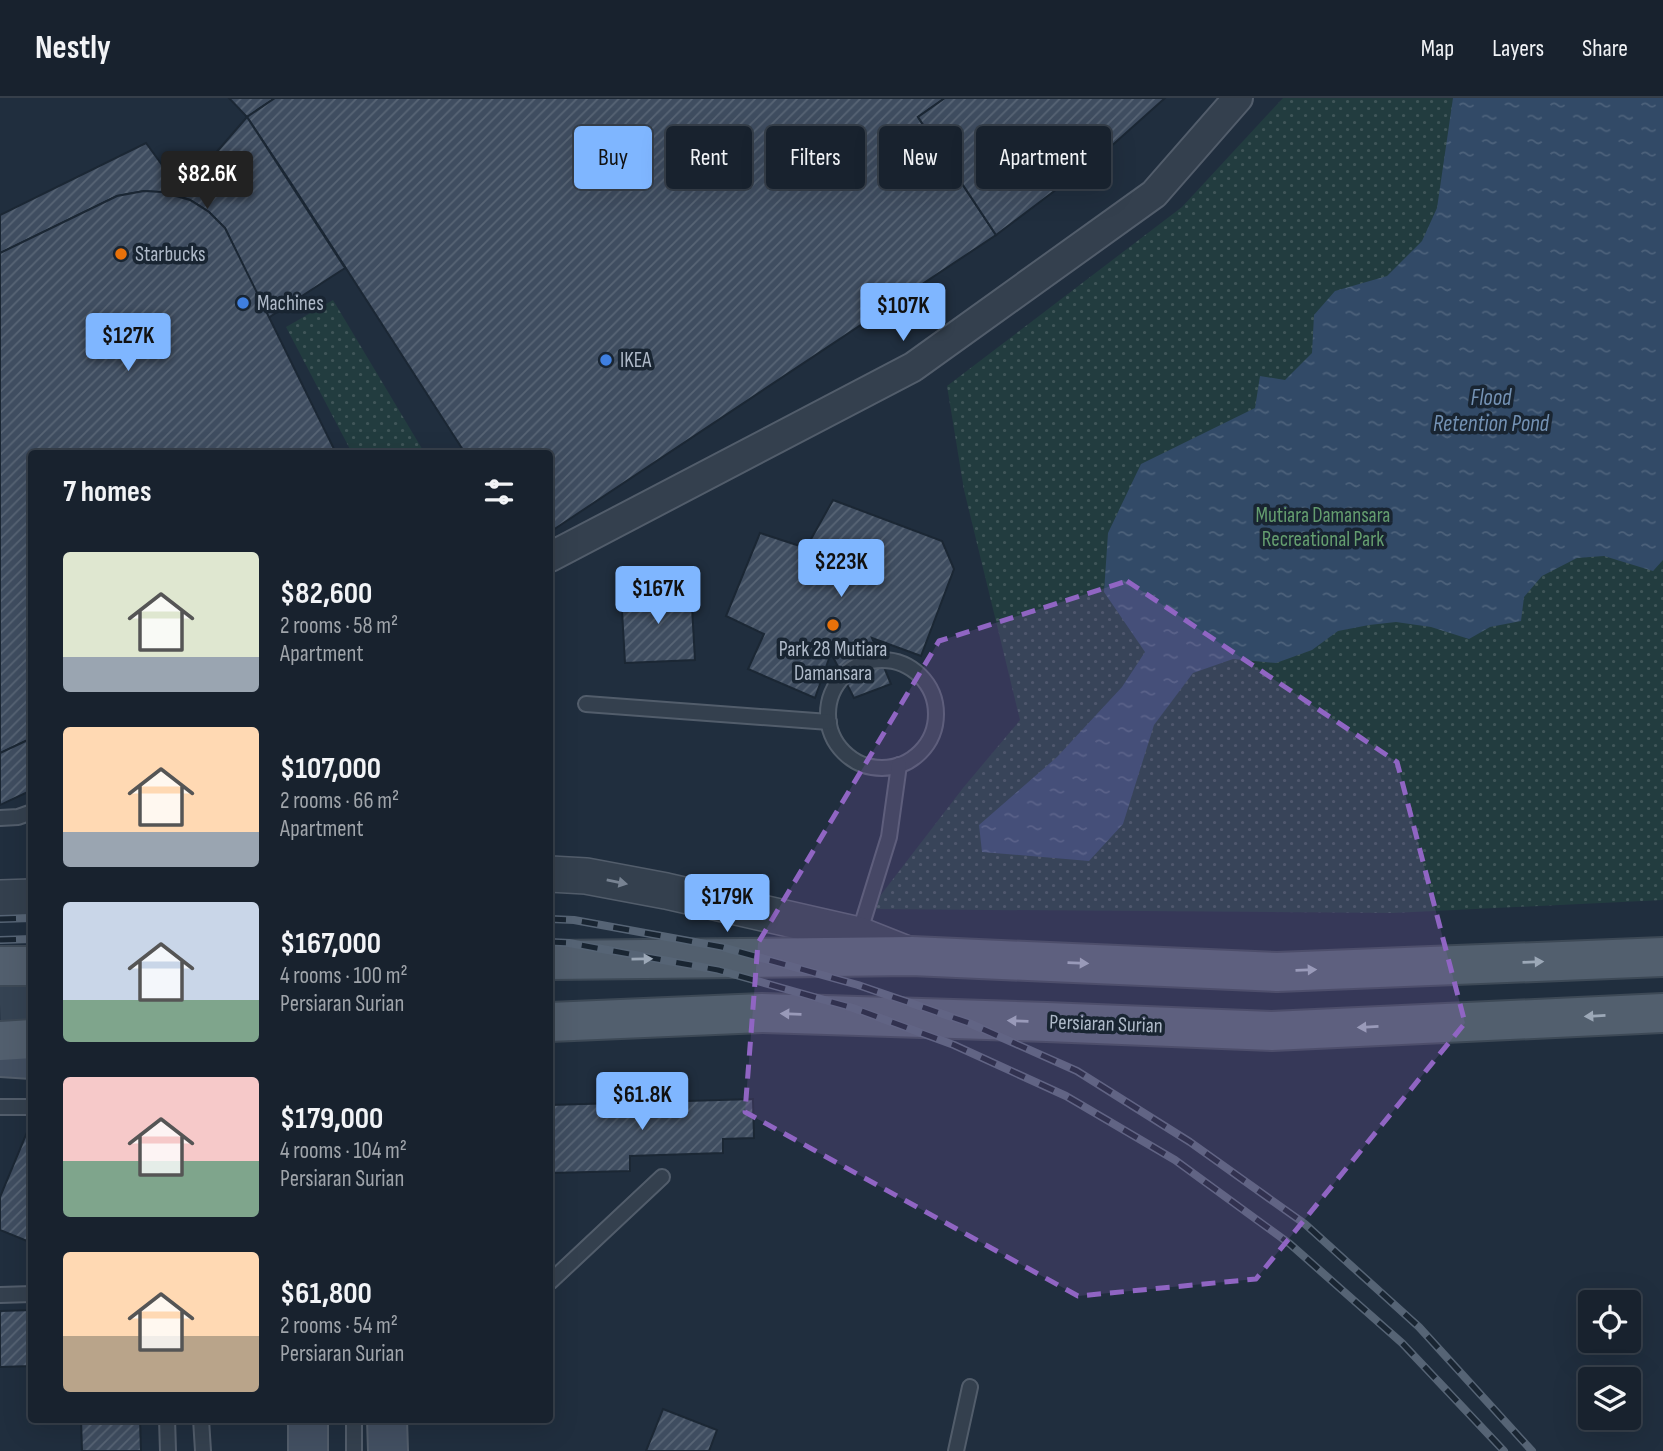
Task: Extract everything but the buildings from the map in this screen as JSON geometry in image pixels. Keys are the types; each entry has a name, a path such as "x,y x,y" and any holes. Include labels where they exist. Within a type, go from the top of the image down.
{"main road":[{"path":"553,960 912,957 1277,972 1663,957"},
{"path":"0,966 28,965"},
{"name":"Persiaran Surian","path":"561,1024 762,1013 1272,1031 1663,1013"},
{"path":"0,1041 28,1039"},
{"path":"0,1057 28,1059"},
{"path":"308,1423 308,1451"},
{"path":"387,1423 388,1451"}],"street":[{"path":"553,555 913,367 1154,194 1238,98"},
{"path":"553,874 586,876 666,891 859,935 912,957"},
{"path":"0,898 28,897"}],"lane":[{"path":"880,660 898,662 913,669 926,681 934,696 937,713 934,730 927,745 914,758 899,765 881,768 862,764 846,754 834,740 829,722 829,703 836,686 859,664 880,660"},
{"path":"586,704 829,722"},
{"path":"859,935 889,837 899,765"},
{"path":"0,818 28,813"},
{"path":"0,1107 28,1107"},
{"path":"553,1279 662,1177"},
{"path":"0,1294 28,1294"},
{"path":"956,1451 970,1387"},
{"path":"167,1423 168,1451"},
{"path":"201,1423 203,1451"},
{"path":"354,1423 354,1451"}],"highlighted area":[{"path":"1127,581 1397,762 1465,1023 1256,1279 1078,1296 745,1112 758,943 939,641"}],"green space":[{"name":"Mutiara Damansara Recreational Park","path":"1283,98 1663,98 1663,900 1393,913 870,909 963,788 1020,720 964,490 947,386 1182,207"},
{"path":"333,300 423,450 350,450 286,327"}],"water":[{"name":"Flood Retention Pond","path":"1453,98 1663,98 1663,560 1653,571 1604,556 1577,558 1542,576 1524,597 1521,621 1490,627 1469,639 1431,627 1396,622 1369,625 1338,631 1312,650 1276,663 1233,659 1193,673 1154,725 1123,824 1089,861 982,852 979,825 1057,757 1122,687 1145,652 1104,592 1108,533 1141,464 1255,408 1260,376 1285,380 1312,353 1314,315 1335,291 1387,276 1422,241 1437,208"}],"tunnel":[{"path":"0,1004 28,1003"}],"railway":[{"path":"0,919 28,918"},
{"path":"553,919 574,920 722,947 858,985 969,1023 1077,1071 1190,1142 1305,1224 1419,1327 1532,1451"},
{"path":"0,940 28,939"},
{"path":"553,942 718,970 853,1008 954,1045 1066,1096 1175,1160 1290,1244 1402,1343 1504,1451"}],"place":[{"name":"Starbucks","path":"121,254"},
{"name":"Machines","path":"243,303"},
{"name":"IKEA","path":"606,360"},
{"name":"Park 28 Mutiara Damansara","path":"833,625"}]}
